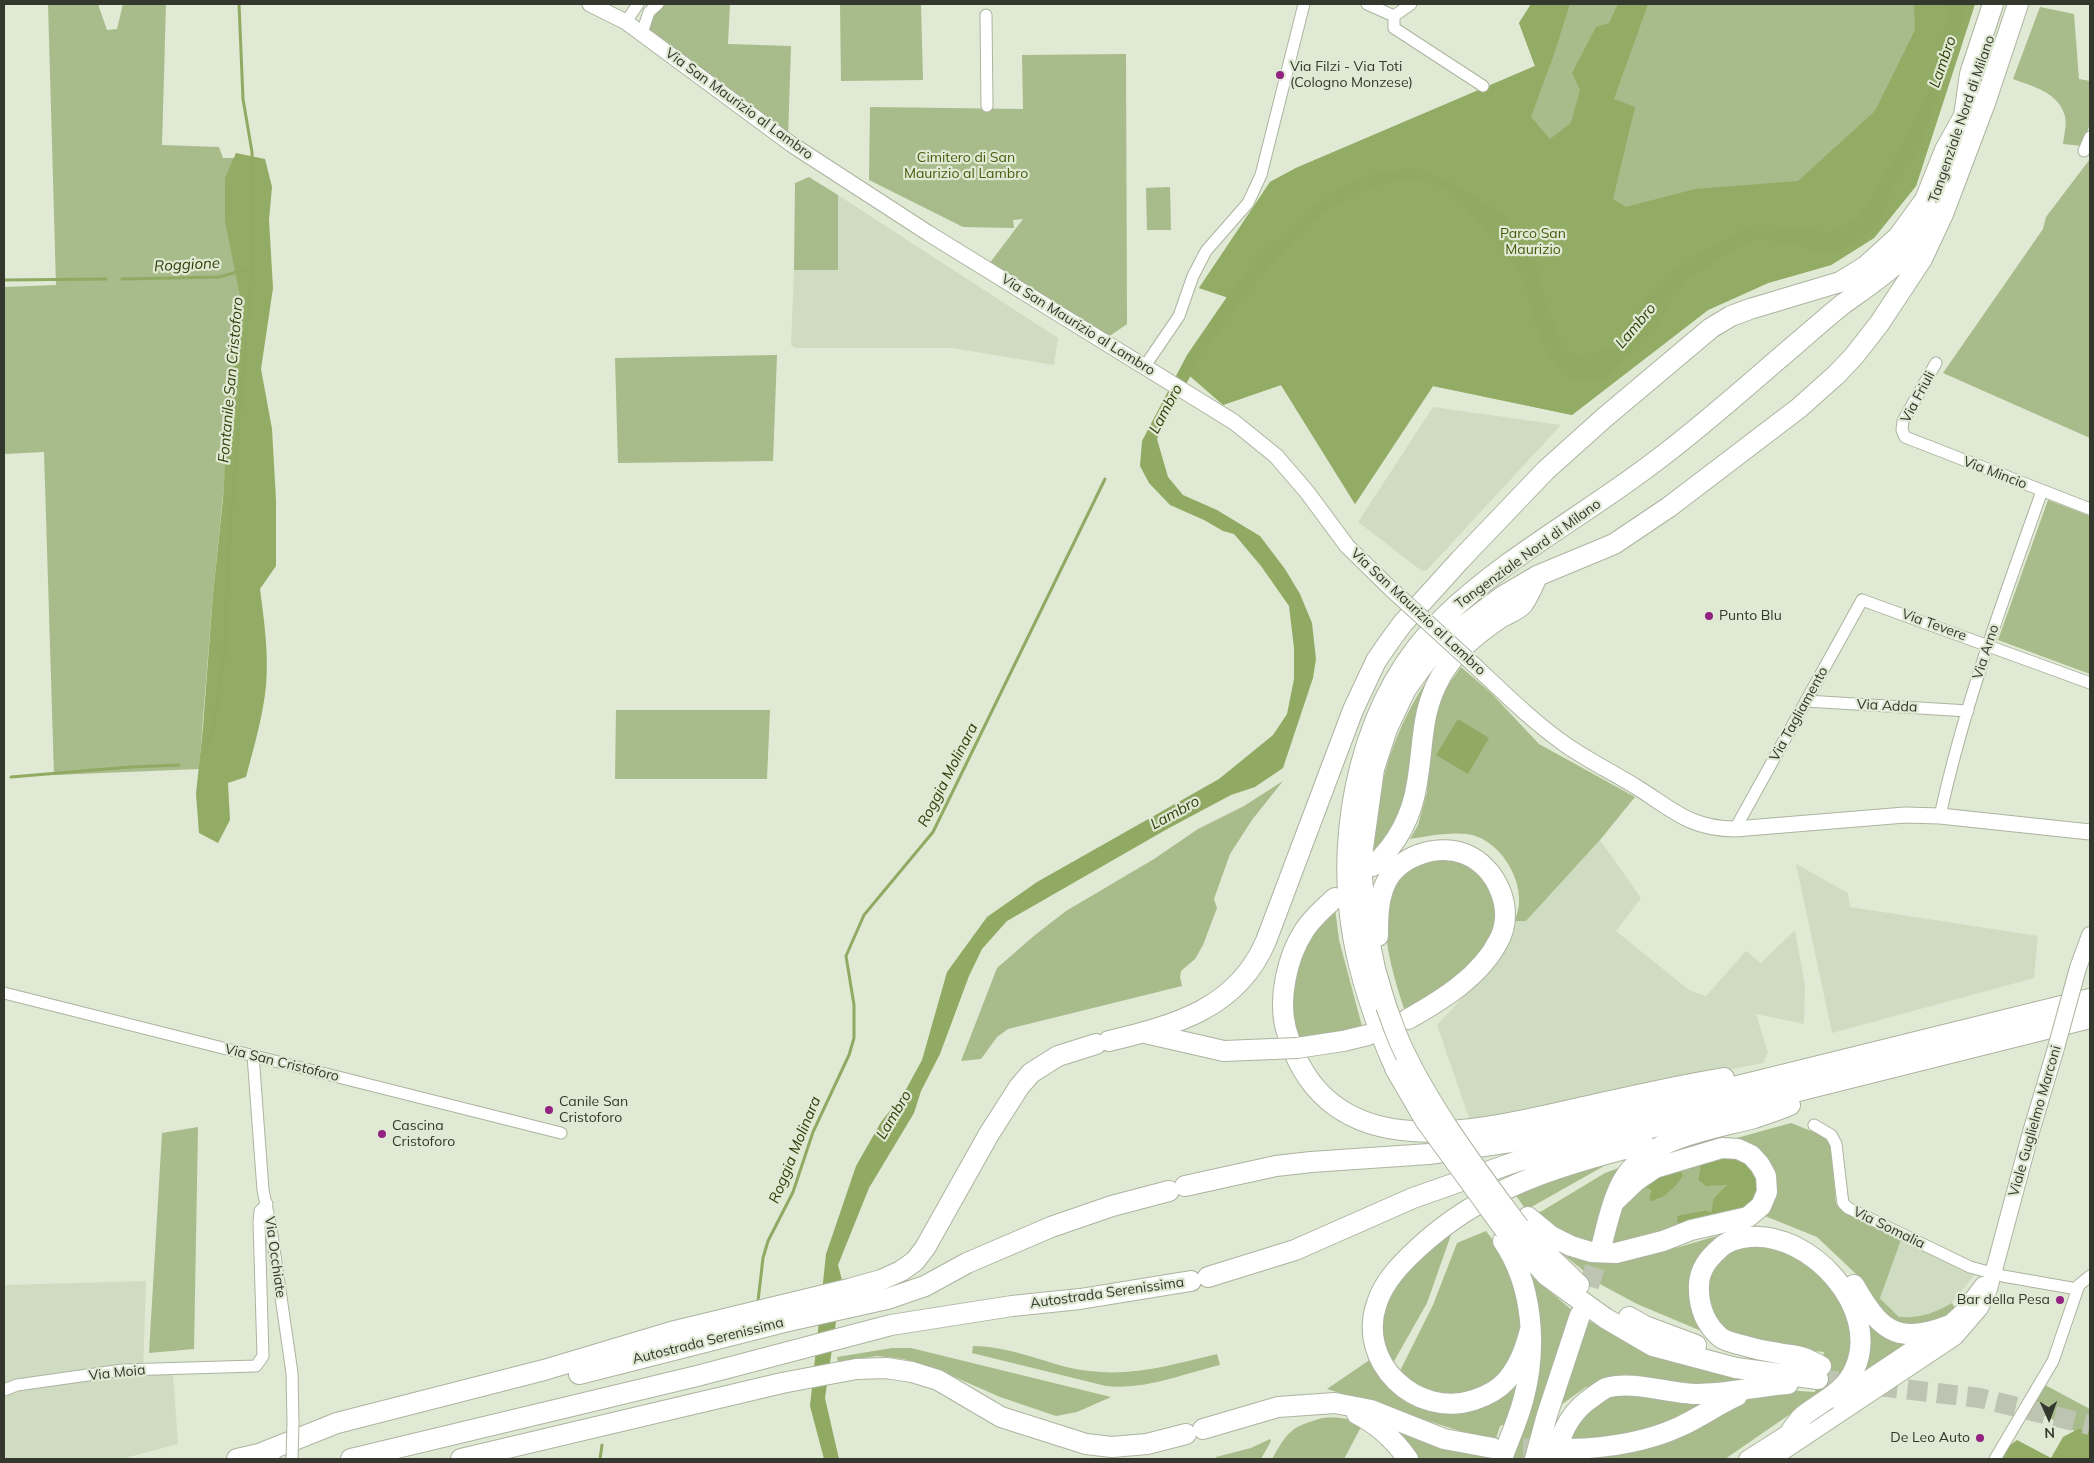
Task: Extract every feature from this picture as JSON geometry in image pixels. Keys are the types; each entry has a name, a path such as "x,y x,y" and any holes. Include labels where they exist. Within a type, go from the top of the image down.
{"highway":[{"path":"784,1314 881,1280 901,1271 914,1261 926,1248 990,1134 1019,1087 1037,1068 1058,1056 1177,1023 1210,1006 1234,988 1262,952 1353,710 1376,661 1409,616 1546,470 1691,344 1731,316 1840,282 1882,254 1898,237 1925,200 1945,150 1964,116 1970,74 1993,4"},
{"name":"Tangenziale Nord di Milano","path":"1818,1376 1736,1368 1653,1346 1604,1318 1547,1276 1512,1227 1426,1120 1396,1070 1382,1038 1360,970 1349,902 1349,852 1357,780 1373,725 1386,697 1420,644 1442,619 1462,601 1530,549 1657,460 1904,255 1922,228 1937,195 2002,4"},
{"name":"Tangenziale Nord di Milano","path":"1512,1227 1488,1167 1468,1157 1422,1084 1401,1045 1388,998 1370,946 1362,880 1366,821 1374,769 1382,742 1399,701 1419,669 1433,652 1503,596 1538,576 1614,544 1670,507 1800,408 1854,356 1922,259 1943,214 2018,4"},
{"path":"1373,866 1384,856 1398,836 1412,806 1418,782 1422,734 1426,714 1432,694 1441,675 1453,658 1469,641 1522,605 1538,576"},
{"path":"1388,998 1378,937 1379,908 1385,884 1396,868 1411,858 1428,852 1446,850 1464,854 1479,862 1492,875 1500,890 1504,905 1505,923 1500,938 1490,955 1454,990 1408,1019"},
{"path":"1335,898 1308,926 1296,947 1286,981 1285,1025 1296,1059 1304,1074 1317,1091 1349,1114 1385,1128 1419,1133 1480,1128 1680,1086 1908,1045 2090,999"},
{"path":"1530,1330 1520,1362 1505,1382 1487,1396 1467,1402 1444,1404 1422,1399 1403,1388 1386,1370 1374,1344 1373,1322 1376,1303 1384,1286 1401,1264 1457,1216 1518,1182 1566,1164 1702,1129 1753,1118 1905,1065 2090,1018"},
{"path":"1144,1032 1224,1051 1297,1048 1368,1035"},
{"name":"Autostrada Serenissima","path":"237,1459 470,1403 784,1314 887,1299 925,1286 968,1263 1050,1227 1177,1188 1276,1166 1437,1153 1511,1142 1908,1045"},
{"name":"Autostrada Serenissima","path":"351,1459 781,1354 891,1325 1012,1306 1080,1299 1199,1279 1295,1250 1413,1198 1518,1160 1905,1065"},
{"path":"1602,1244 1622,1182 1641,1160 1659,1148 1702,1129"},
{"path":"1614,1202 1636,1181 1656,1168 1722,1148 1738,1149 1751,1155 1760,1165 1766,1176 1767,1192 1761,1206 1748,1217 1691,1230 1664,1241"},
{"path":"461,1459 782,1383 856,1369 886,1368 912,1372 938,1380 1001,1417 1086,1444 1112,1447 1147,1444 1278,1407 1335,1403 1371,1410 1444,1439 1498,1453 1526,1391 1530,1368 1530,1330 1525,1292 1515,1261 1512,1227 1550,1236 1570,1246 1590,1252 1616,1253 1664,1241 1696,1237 1741,1225 1760,1224 1777,1227 1801,1236 1820,1247 1837,1262 1849,1277 1873,1316 1884,1326 1907,1335 1920,1335 1947,1326"},
{"path":"1791,1431 1802,1417 1841,1390 1851,1376 1860,1352 1857,1318 1842,1288 1830,1273 1812,1256 1797,1247 1782,1240 1764,1236 1742,1237 1724,1244 1705,1262 1699,1282 1699,1304 1708,1325 1723,1339 1758,1350 1803,1358 1818,1376"},
{"path":"1535,1459 1580,1315"},
{"path":"1543,1432 1557,1414 1580,1397 1604,1389 1622,1386 1700,1394 1724,1393 1818,1376"},
{"path":"1604,1389 1577,1409 1569,1419 1560,1439 1562,1454 1647,1439 1679,1427 1711,1409 1760,1386"},
{"path":"1335,1403 1367,1419 1390,1437 1408,1459"}],"main road":[{"name":"Via San Maurizio al Lambro","path":"590,4 626,22 791,144 928,233 1234,422 1276,456 1360,561 1542,726 1567,746 1690,821 1709,827 1735,829 1905,815 1940,816 2083,831"},
{"path":"2083,831 2090,836"},
{"name":"Viale Guglielmo Marconi","path":"1772,1459 1955,1337 1980,1308 1988,1289 2030,1132 2078,968 2090,935"},
{"name":"Viale Guglielmo Marconi","path":"1747,1459 1947,1326 1964,1310 1992,1274"}],"street":[{"path":"626,22 638,4"},
{"path":"642,33 649,12 658,4"},
{"path":"1146,366 1179,316 1206,251 1248,203 1261,175 1304,4"},
{"path":"1367,4 1382,6 1394,16"},
{"path":"1394,16 1410,5"},
{"path":"986,15 987,106"},
{"path":"1394,16 1394,28 1483,86"},
{"path":"2084,150 2090,137"},
{"name":"Via Friuli","path":"1902,432 1903,421 1936,363"},
{"name":"Via Mincio","path":"1902,432 1910,440 2090,509"},
{"name":"Via Arno","path":"1940,816 1988,644 2042,491"},
{"name":"Via Tevere","path":"1862,600 1988,644 2090,683"},
{"name":"Via Tagliamento","path":"1735,829 1862,600"},
{"name":"Via Adda","path":"1806,701 1968,711"},
{"name":"Via San Cristoforo","path":"4,992 560,1133"},
{"name":"Via Occhiate","path":"253,1056 263,1190 267,1204 292,1373 292,1459"},
{"name":"Via Somalia","path":"1814,1125 1831,1135 1836,1144 1843,1203 1848,1208 1970,1267 1992,1274 2077,1289"},
{"name":"Via Moia","path":"4,1390 17,1385 123,1370 256,1366 264,1356 259,1222 260,1211 267,1204"},
{"path":"1995,1459 2053,1361 2077,1289 2081,1282 2090,1276"}],"shaded area":[{"path":"838,195 1058,338 1054,365 953,348 795,348 791,345 794,270 838,269"},
{"path":"1433,407 1561,425 1427,570 1422,571 1358,522"},
{"path":"1600,840 1641,898 1616,931 1689,990 1706,996 1746,951 1761,963 1795,930 1805,985 1804,1024 1756,1014 1768,1053 1763,1063 1470,1121 1437,1025 1502,955 1515,921 1526,921"},
{"path":"1796,864 1848,893 1850,907 2038,936 2034,978 1832,1033"},
{"path":"1901,1240 1975,1274 1952,1303 1933,1314 1918,1317 1899,1317 1880,1297"},
{"path":"146,1281 143,1374 173,1375 178,1444 121,1459 4,1459 4,1285"}],"green space":[{"path":"48,4 98,4 107,30 117,29 123,4 166,4 162,145 219,147 223,158 234,158 242,306 213,594 199,769 54,775 44,452 4,454 4,287 56,285"},
{"path":"661,4 730,4 728,44 791,46 788,139 648,35 651,14"},
{"path":"840,4 921,4 923,80 841,81"},
{"name":"Parco San Maurizio","path":"1531,4 1975,4 1916,186 1874,238 1831,265 1768,283 1708,310 1572,415 1433,386 1355,504 1281,385 1223,405 1232,299 1199,288 1270,182 1296,168 1535,66 1519,23"},
{"name":"Parco San Maurizio","path":"1531,4 1570,4 1531,117 1550,139 1571,123 1580,90 1572,73 1596,27 1609,23 1618,4 1648,4 1614,99 1635,107 1613,199 1626,207 1695,189 1798,181 1875,111 1915,30 1914,4 1975,4 1916,186 1874,238 1831,265 1768,283 1708,310 1572,415 1433,386 1355,504 1281,385 1223,405 1184,371 1232,299 1199,288 1270,182 1296,168 1535,66 1519,23"},
{"path":"2040,7 2074,14 2079,79 2090,81 2090,123 2083,146 2063,144 2066,119 2057,101 2037,88 2013,79"},
{"name":"Cimitero di San Maurizio al Lambro","path":"1126,54 1127,324 1104,340 989,264 1023,219 1013,220 1014,228 963,227 869,180 870,107 1023,109 1022,55"},
{"path":"236,153 265,159 272,187 269,220 273,288 261,369 272,429 276,500 276,566 260,589 266,637 265,697 246,777 228,783 230,820 218,843 199,833 196,794 223,498 231,376 242,306 225,221 225,178"},
{"path":"2090,159 2090,438 1943,373 2043,229 2046,217"},
{"path":"809,177 838,195 838,270 794,270 795,183"},
{"path":"1170,187 1171,230 1147,230 1146,188"},
{"path":"777,355 773,461 618,463 615,358"},
{"path":"2048,500 2090,516 2090,674 1998,640"},
{"path":"1447,653 1411,782 1396,827 1374,855 1375,827 1379,800 1393,748 1416,698 1430,675"},
{"path":"1461,667 1491,693 1539,744 1635,797 1600,840 1526,921 1515,921 1519,903 1516,881 1505,859 1488,842 1467,834 1410,839 1418,825 1427,792 1430,731 1440,696"},
{"path":"616,710 770,710 767,779 615,779"},
{"path":"1283,781 1252,820 1230,854 1214,899 1217,908 1203,945 1195,959 1181,971 1182,986 1008,1029 997,1037 981,1059 961,1061 997,968 1066,911 1154,859 1198,829 1244,806"},
{"path":"1437,857 1475,867 1498,897 1498,933 1449,990 1405,1011 1390,959 1385,919 1387,900 1392,884 1402,872 1414,865"},
{"path":"1335,908 1339,940 1363,1030 1293,1042 1289,1023 1300,950"},
{"path":"1791,1123 1824,1136 1831,1147 1836,1204 1901,1240 1880,1298 1899,1317 1927,1315 1952,1303 1955,1308 1933,1322 1912,1326 1893,1326 1869,1299 1856,1274 1817,1237 1765,1216 1765,1209 1733,1139"},
{"path":"198,1127 194,1349 149,1353 162,1133"},
{"path":"1647,1146 1593,1249 1530,1215 1542,1211 1605,1173 1627,1165 1625,1157 1611,1162 1526,1210 1513,1191"},
{"path":"1734,1156 1755,1167 1757,1189 1748,1208 1678,1225 1677,1216 1705,1210 1711,1212 1714,1198 1727,1185 1706,1186 1698,1180 1701,1161"},
{"path":"1701,1161 1698,1180 1709,1185 1727,1185 1713,1205 1711,1212 1704,1210 1677,1217 1682,1231 1604,1249 1613,1219 1646,1180 1651,1190 1649,1197 1657,1200 1671,1190 1670,1168"},
{"path":"1670,1168 1680,1171 1683,1175 1669,1192 1651,1201 1649,1197 1651,1190 1644,1186"},
{"path":"1754,1228 1781,1233 1807,1244 1829,1260 1838,1271 1870,1321 1881,1329 1919,1338 1853,1381 1865,1362 1867,1351 1861,1322 1848,1294 1836,1277 1804,1247 1785,1237 1765,1231 1746,1231 1726,1237 1709,1251 1701,1262 1696,1274 1694,1294 1697,1309 1706,1333 1637,1304 1600,1284 1554,1247 1599,1258 1631,1258"},
{"path":"1486,1231 1502,1252 1516,1286 1523,1325 1508,1370 1474,1394 1430,1394 1399,1373 1433,1305 1457,1243"},
{"path":"1452,1232 1427,1303 1393,1363 1388,1356 1380,1319 1394,1283 1434,1242"},
{"path":"1738,1246 1776,1246 1816,1271 1838,1293 1850,1315 1853,1350 1844,1377 1725,1459 1562,1459 1563,1456 1739,1399 1783,1390 1815,1392 1824,1352 1738,1343 1708,1310 1708,1287 1714,1265 1723,1253"},
{"path":"1529,1274 1573,1311 1529,1459 1507,1459 1525,1418"},
{"path":"1587,1320 1653,1354 1705,1370 1756,1381 1706,1387 1627,1380 1586,1387 1561,1405 1556,1401"},
{"path":"973,1346 997,1348 1086,1371 1124,1372 1142,1370 1217,1354 1220,1365 1178,1377 1135,1386 1106,1386 972,1353"},
{"path":"892,1348 911,1348 1111,1397 1077,1412 1056,1416 1000,1397 932,1367 903,1359 877,1356 838,1362 837,1357"},
{"path":"1371,1359 1452,1411 1523,1369 1508,1423 1500,1426 1495,1442 1327,1389"},
{"path":"2045,1385 2090,1409 2090,1429 2075,1431 2032,1409"},
{"path":"1629,1394 1710,1402 1647,1432 1567,1443 1583,1415 1609,1396"},
{"path":"1376,1417 1497,1459 1415,1459"},
{"path":"1322,1418 1343,1418 1361,1427 1344,1459 1272,1459 1291,1431 1303,1424"},
{"path":"2078,1429 2090,1429 2090,1459 2001,1459 2005,1449 2017,1440 2051,1458 2063,1437"},
{"path":"1270,1439 1271,1441 1261,1459 1217,1459 1216,1457 1251,1448"}],"water":[{"name":"Lambro","path":"1946,4 1968,4 1968,6 1928,125 1913,160 1892,187 1884,216 1862,237 1841,251 1817,253 1796,245 1755,239 1726,254 1689,279 1670,301 1657,328 1604,379 1587,381 1567,378 1555,364 1544,346 1533,318 1524,279 1481,224 1450,191 1432,183 1410,180 1385,184 1359,192 1324,211 1298,235 1243,298 1201,356 1157,439 1168,477 1183,495 1217,510 1260,536 1285,569 1300,594 1312,623 1316,659 1313,678 1283,768 1255,787 1231,795 1169,828 1007,921 982,949 969,976 940,1054 921,1091 914,1113 869,1188 838,1265 842,1280 825,1398 839,1459 824,1459 810,1406 826,1254 856,1166 881,1122 904,1093 922,1060 947,972 987,917 1037,882 1219,779 1273,735 1287,714 1294,679 1294,648 1289,606 1261,566 1234,534 1223,531 1204,520 1170,505 1149,483 1140,466 1142,441 1187,355 1233,288 1257,259 1307,211 1345,185 1374,174 1413,167 1453,183 1504,215 1535,259 1547,309 1564,347 1580,356 1612,347 1649,293 1676,267 1748,226 1770,225 1830,232 1858,219 1897,153 1927,96 1949,12"},
{"path":"1458,719 1489,738 1468,774 1436,755"}],"waterway":[{"name":"Fontanile San Cristoforo","path":"203,756 212,735 224,657 230,529 252,268 252,152 243,99 239,4"},
{"name":"Roggione","path":"122,279 219,277 252,268"},
{"name":"Roggione","path":"4,280 106,279"},
{"name":"Roggia Molinara","path":"758,1301 763,1258 768,1241 793,1192 813,1132 849,1055 854,1038 854,1005 846,956 864,915 933,832 1105,479"},
{"name":"Fontanile San Cristoforo","path":"11,777 179,765"},
{"name":"Roggia Molinara","path":"600,1459 602,1445"}],"tunnel":[{"path":"1580,1315 1602,1244"},
{"path":"1818,1379 1980,1398 2090,1425"},
{"path":"1493,1448 1554,1449"}],"place":[{"name":"Via Filzi - Via Toti (Cologno Monzese)","path":"1280,75"},
{"name":"Punto Blu","path":"1709,616"},
{"name":"Canile San Cristoforo","path":"549,1110"},
{"name":"Cascina Cristoforo","path":"382,1134"},
{"name":"Bar della Pesa","path":"2060,1300"},
{"name":"De Leo Auto","path":"1980,1438"}]}
